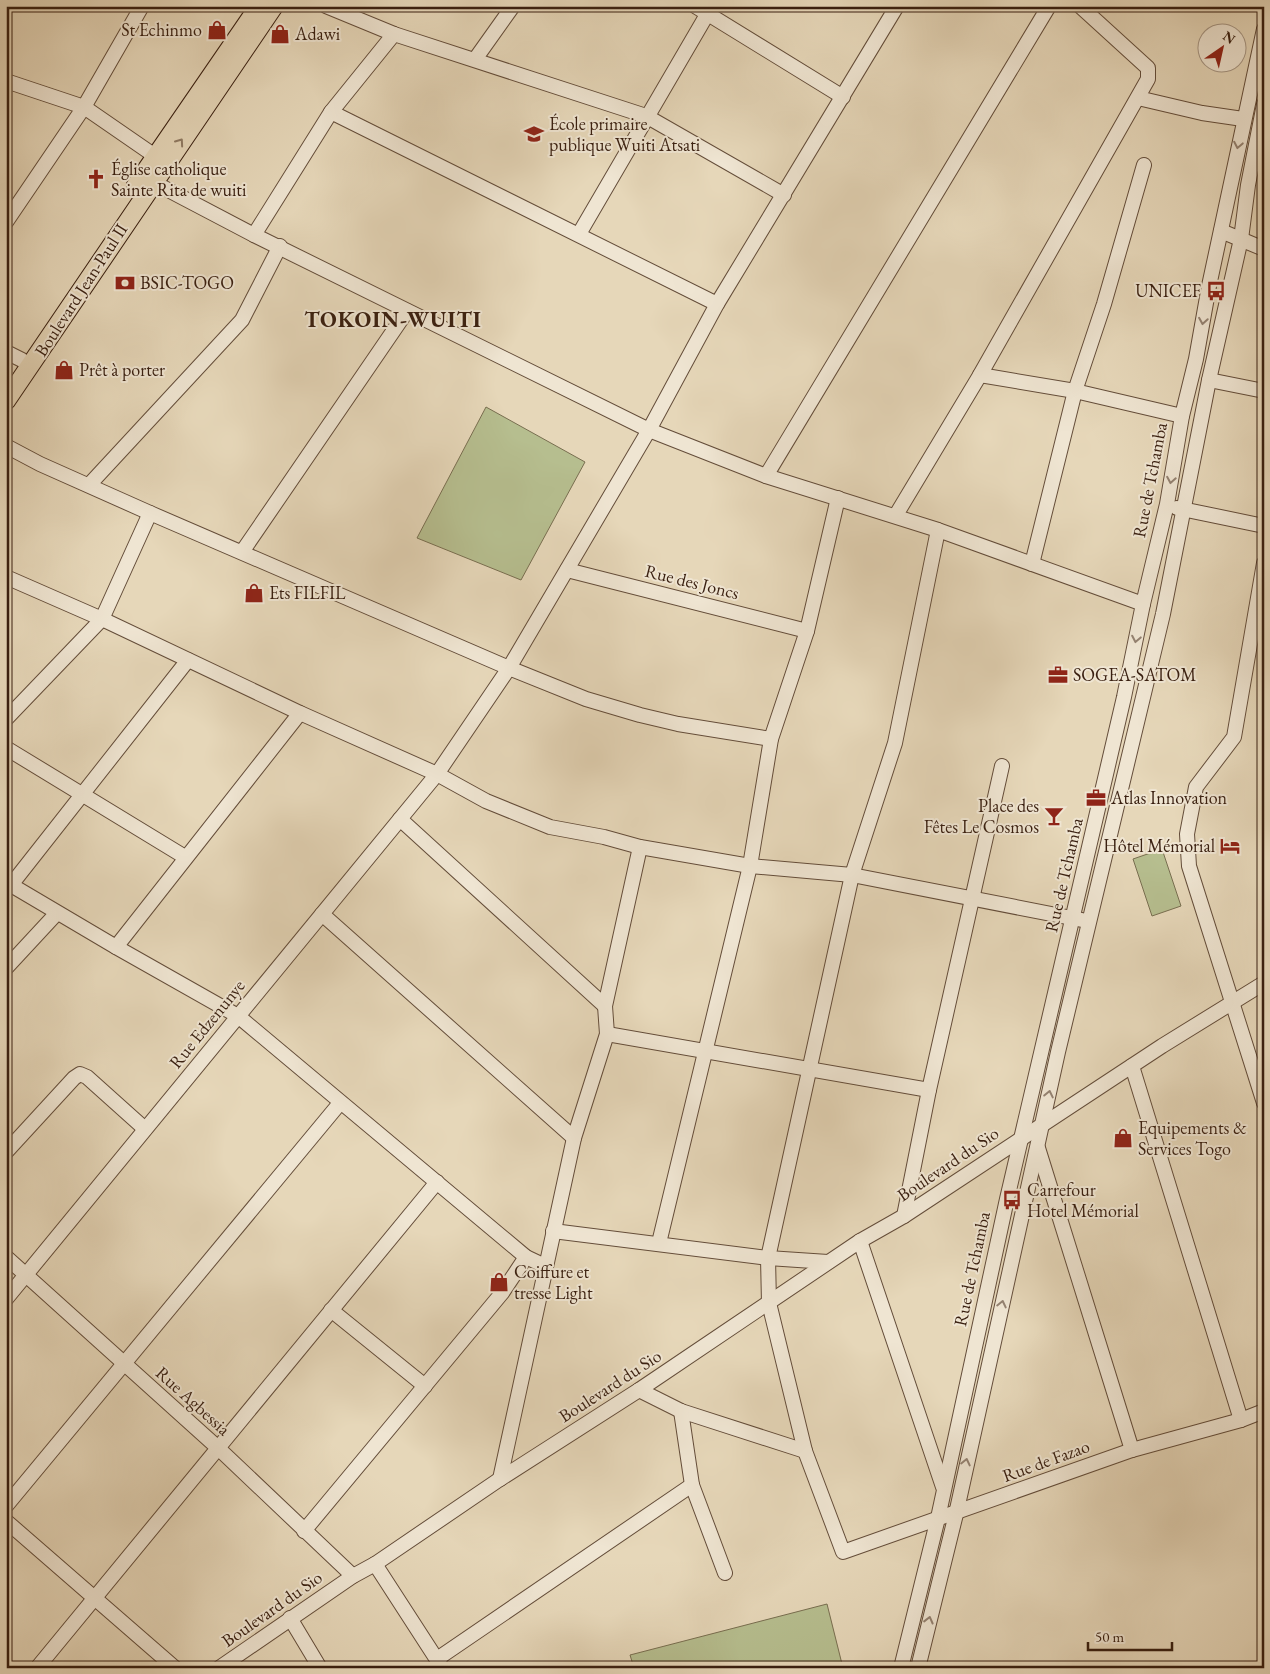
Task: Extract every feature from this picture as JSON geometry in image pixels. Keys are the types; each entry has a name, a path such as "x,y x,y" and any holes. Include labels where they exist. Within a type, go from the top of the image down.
{"main road":[{"name":"Boulevard Jean-Paul II","path":"6,380 14,356 259,6"},
{"name":"Boulevard Jean-Paul II","path":"6,401 37,359 153,182 274,6"}],"street":[{"path":"9,214 84,107 142,6"},
{"path":"326,6 394,34 476,58 646,116 784,195"},
{"path":"476,58 513,6"},
{"path":"695,6 710,10 843,97"},
{"path":"766,476 1048,6"},
{"path":"896,515 980,374 1148,79 1148,68 1080,6"},
{"name":"Rue Edzenunye","path":"6,1299 437,774 509,668 568,570 649,430 717,304 843,97 895,7"},
{"path":"579,234 646,116 710,10"},
{"name":"Rue de Tchamba","path":"901,1668 938,1518 943,1486 1167,504 1182,416 1196,359 1243,119 1264,29"},
{"path":"254,234 331,112 394,34"},
{"path":"6,81 84,107 155,156"},
{"path":"1138,98 1202,113 1243,119"},
{"name":"Rue de Tchamba","path":"918,1668 956,1511 1089,922 1155,649 1209,380 1241,239 1248,185 1264,104"},
{"path":"331,112 717,304"},
{"path":"1032,564 1075,391 1104,304 1144,165"},
{"path":"153,182 649,430 766,476 896,515 1143,604"},
{"path":"1221,231 1264,249"},
{"path":"89,485 242,320 280,246"},
{"path":"242,552 408,311"},
{"path":"980,374 1075,391 1182,416"},
{"path":"1209,380 1264,391"},
{"path":"6,446 40,464 150,513 509,668 586,699 640,715 771,739"},
{"path":"659,1243 750,866 771,739 807,631 838,498"},
{"path":"1167,504 1183,511 1264,526"},
{"path":"6,719 102,619 150,513"},
{"path":"805,1450 769,1303 768,1258 852,875 895,742 938,530"},
{"path":"1264,563 1234,737 1196,787 1187,834 1189,866 1264,1103"},
{"name":"Rue des Joncs","path":"568,570 807,631"},
{"path":"6,577 102,619 300,713 437,774 486,801 550,828 604,837 640,847 750,866 852,875 1089,922"},
{"path":"188,660 8,884 238,1016 526,1257 545,1266"},
{"path":"116,947 185,856 300,713"},
{"path":"6,748 185,856"},
{"path":"904,1216 929,1090 1002,766"},
{"path":"400,820 605,1006"},
{"path":"500,1479 574,1138 607,1034 605,1006 640,847"},
{"path":"6,968 57,913"},
{"path":"322,914 574,1138"},
{"name":"Boulevard du Sio","path":"219,1668 353,1576 375,1564 500,1479 639,1390 860,1241 904,1216 1022,1137 1264,983"},
{"path":"607,1034 810,1071 929,1090"},
{"path":"1132,1066 1241,1420"},
{"path":"6,1152 74,1078 80,1074 87,1077 145,1129"},
{"path":"6,1506 340,1103"},
{"path":"1037,1146 1132,1450"},
{"path":"37,1668 437,1182"},
{"path":"553,1231 768,1258 828,1262"},
{"path":"860,1241 943,1486 956,1511"},
{"name":"Rue Agbessia","path":"6,1257 217,1447 353,1576"},
{"path":"304,1531 502,1293 526,1257"},
{"path":"331,1310 425,1386"},
{"path":"639,1390 681,1411 805,1450"},
{"path":"681,1411 692,1485 725,1573"},
{"name":"Rue de Fazao","path":"805,1450 843,1552 1132,1450 1241,1420 1264,1411"},
{"path":"375,1564 439,1664 692,1485"},
{"path":"6,1521 174,1668"},
{"path":"290,1618 320,1668"}],"green space":[{"path":"486,407 585,462 521,580 417,538"},
{"path":"1162,849 1181,906 1152,916 1133,859"},
{"path":"827,1604 843,1668 634,1668 630,1655"}],"place":[{"name":"St Echinmo","path":"217,30"},
{"name":"Adawi","path":"280,34"},
{"name":"École primaire publique Wuiti Atsati","path":"534,134"},
{"name":"Église catholique Sainte Rita de wuiti","path":"96,179"},
{"name":"BSIC-TOGO","path":"125,283"},
{"name":"UNICEF","path":"1216,291"},
{"name":"Prêt à porter","path":"64,370"},
{"name":"Ets FILFIL","path":"254,593"},
{"name":"SOGEA-SATOM","path":"1058,675"},
{"name":"Atlas Innovation","path":"1096,798"},
{"name":"Place des Fêtes Le Cosmos","path":"1054,816"},
{"name":"Hôtel Mémorial","path":"1230,846"},
{"name":"Equipements & Services Togo","path":"1123,1138"},
{"name":"Carrefour Hotel Mémorial","path":"1012,1200"},
{"name":"Coiffure et tresse Light","path":"499,1282"}],"district":[{"name":"TOKOIN-WUITI","path":"393,319"}]}
